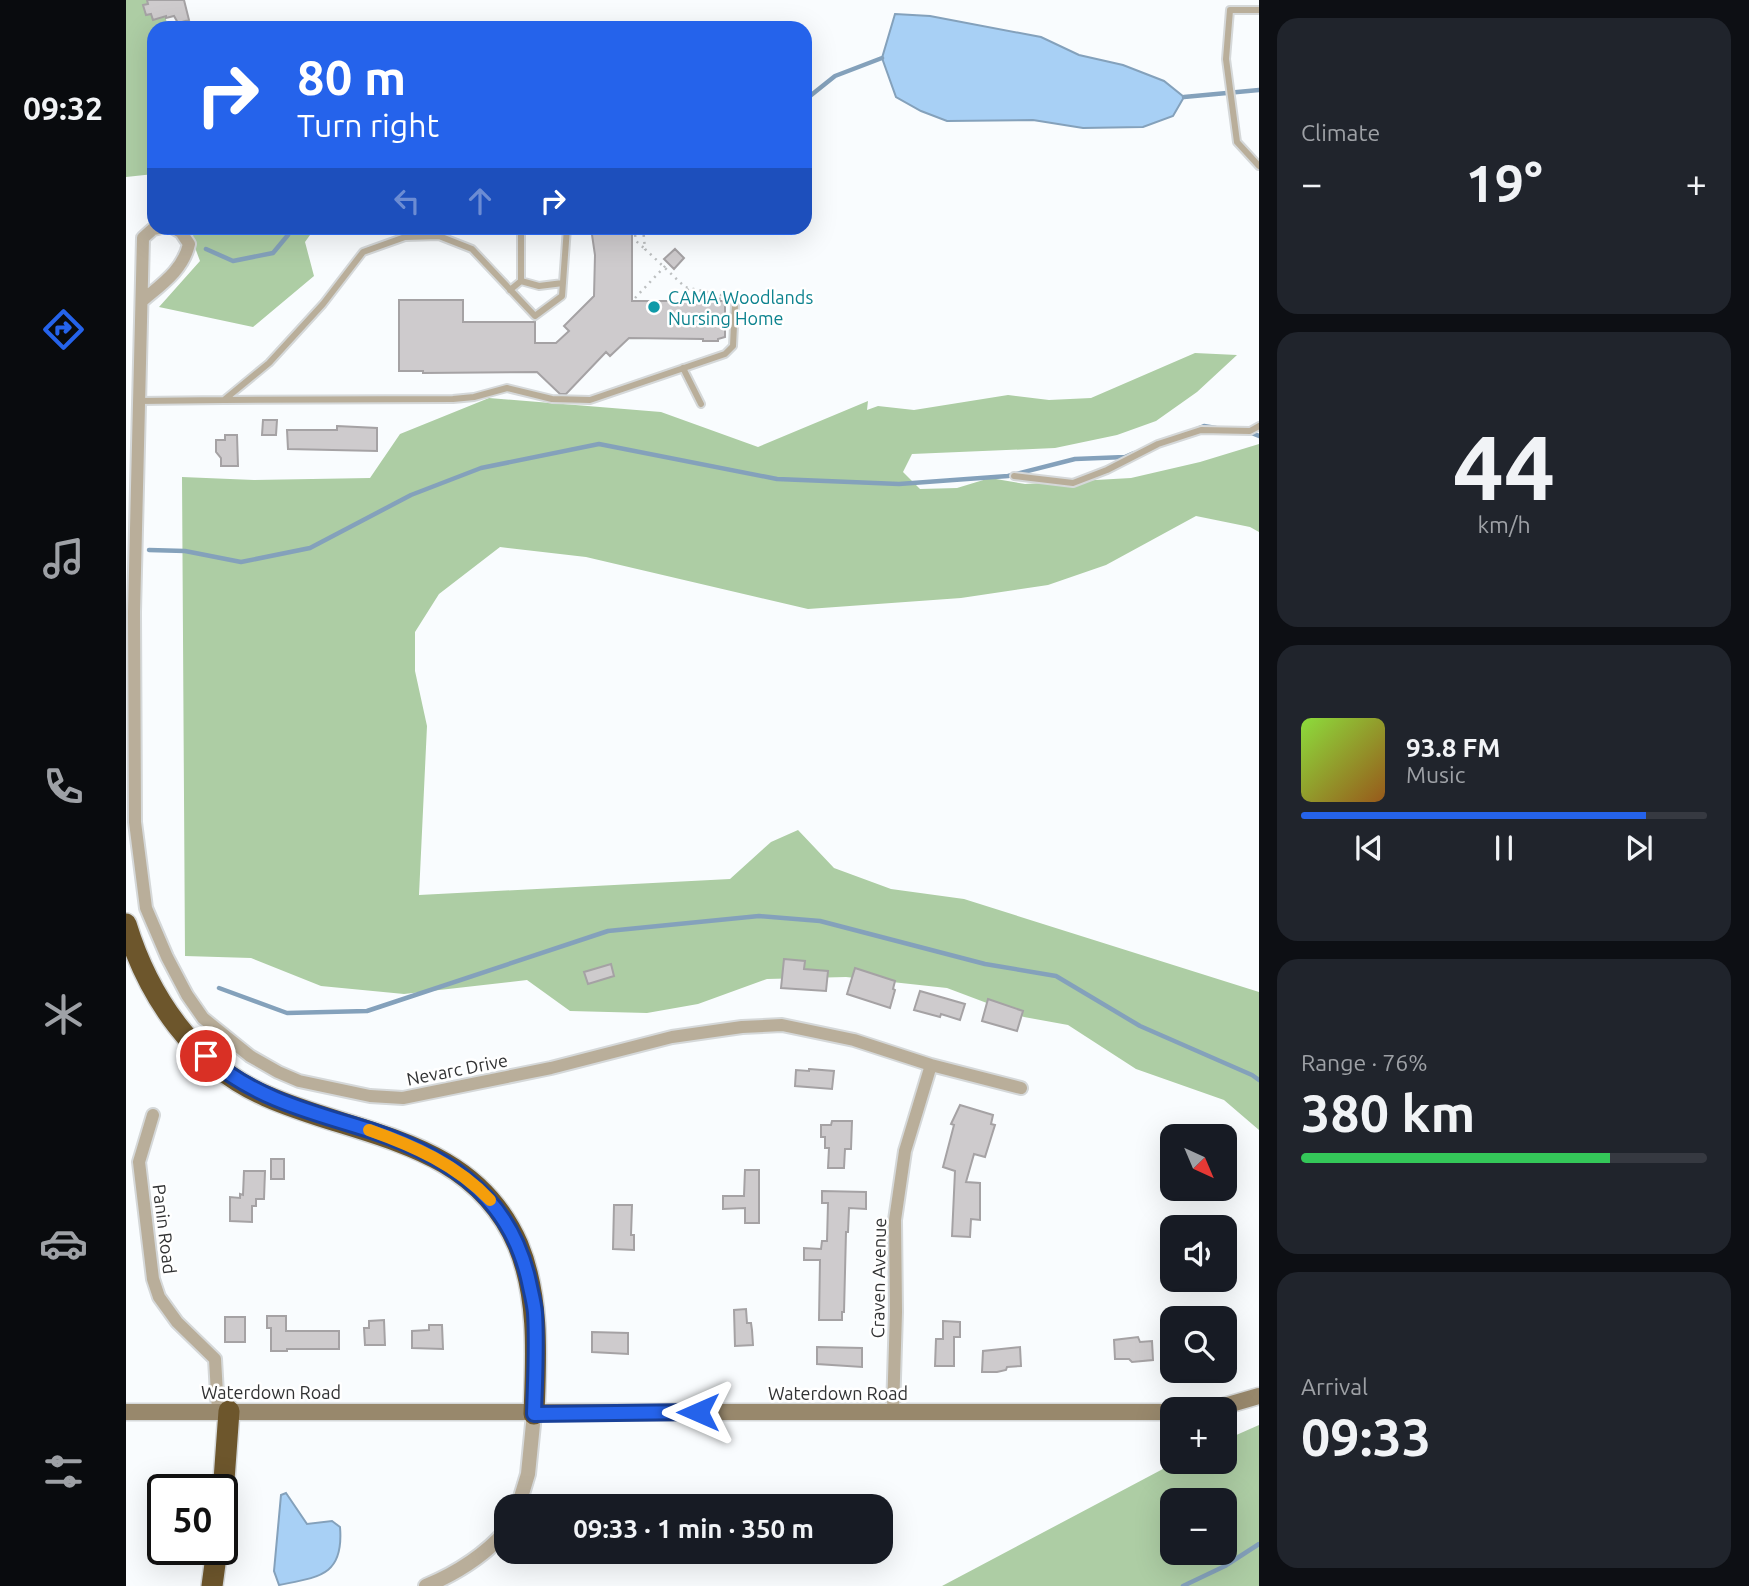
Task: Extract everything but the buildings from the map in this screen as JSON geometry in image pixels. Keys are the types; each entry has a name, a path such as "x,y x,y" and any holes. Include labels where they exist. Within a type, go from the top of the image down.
{"highway":[{"path":"126,924 139,962 163,1005 192,1043 221,1068 264,1096 306,1112 394,1138 422,1150 463,1175 495,1205 518,1245 526,1267 535,1310 534,1414"},
{"path":"222,1474 223,1411"},
{"path":"212,1586 215,1565"}],"main road":[{"path":"1237,1402 1259,1396"},
{"name":"Waterdown Road","path":"126,1412 1160,1412"}],"street":[{"path":"138,401 143,239 147,235"},
{"path":"142,301 172,276 186,258 189,244 183,235"},
{"name":"Nevarc Drive","path":"138,401 134,612 135,822 146,908 187,995 203,1017 250,1056 299,1081 370,1096 403,1098 551,1068 672,1037 742,1027 782,1025 854,1040 931,1065 1021,1088"},
{"name":"Craven Avenue","path":"893,1411 895,1220 905,1152 931,1065"},
{"name":"Panin Road","path":"153,1115 139,1162 153,1279 159,1297 177,1322 215,1359 223,1411"},
{"path":"522,1494 528,1475 534,1414"},
{"path":"426,1586 448,1577 475,1560 494,1542"}],"lane":[{"path":"1230,0 1226,59 1237,142 1259,166"},
{"path":"1230,10 1259,10"},
{"path":"521,235 521,281"},
{"path":"224,400 269,363 323,304 363,252 405,237 439,236 472,249 535,316 562,296 566,235"},
{"path":"521,281 539,286 563,283"},
{"path":"510,290 521,281"},
{"path":"138,401 453,399 474,397 507,388 552,398 590,400 724,354 733,346 732,302"},
{"path":"683,368 701,404"},
{"path":"1014,476 1073,482 1107,470 1158,444 1201,430 1250,431 1259,426"}],"path":[{"path":"635,235 636,241 685,287 698,298 732,302 729,295 685,287"},
{"path":"644,235 645,249"},
{"path":"635,298 668,263"}],"green space":[{"path":"126,0 159,0 166,21 147,21 147,175 126,177"},
{"path":"310,235 305,242 314,276 253,327 159,307 200,261 191,237"},
{"path":"1195,353 1237,355 1197,392 1156,421 1117,435 1055,448 912,454 903,472 920,489 957,488 990,478 1025,484 1131,478 1200,462 1259,444 1259,532 1250,527 1196,516 1106,565 1048,585 961,598 808,609 586,557 500,547 439,594 415,632 415,671 427,726 419,895 730,879 771,842 798,830 834,868 891,889 964,899 1259,992 1259,1130 1224,1100 1136,1069 1068,1025 1024,1017 947,988 846,977 767,979 698,1004 647,1013 570,1011 527,980 404,994 321,986 251,958 185,956 182,477 254,480 370,478 400,434 489,398 661,412 758,447 868,401 867,410 878,406 914,410 1008,395 1049,400 1091,398"},
{"path":"1259,1425 1259,1586 942,1586 1160,1471 1160,1474 1237,1474 1237,1435"}],"water":[{"path":"895,14 930,16 1041,37 1079,55 1123,65 1164,81 1184,97 1173,116 1143,127 1083,128 1033,120 947,121 896,97 882,58"},
{"path":"286,1493 307,1524 332,1521 340,1527 340,1543 338,1556 326,1571 317,1576 279,1585 274,1571 281,1495"}],"waterway":[{"path":"812,94 835,76 882,58"},
{"path":"1184,97 1259,90"},
{"path":"206,249 233,261 273,253 288,235"},
{"path":"1197,429 1204,426 1216,428"},
{"path":"1249,432 1259,436"},
{"path":"149,550 185,551 241,562 310,548 411,495 481,468 599,444 777,479 899,484 1008,476 1075,459 1125,457 1134,453"},
{"path":"219,988 287,1013 367,1011 608,931 759,916 820,921 985,964 1056,976 1140,1026 1259,1080"},
{"path":"1183,1586 1225,1566 1259,1544"}],"slow traffic":[{"path":"369,1130 422,1150 463,1175 490,1200"}],"place":[{"name":"CAMA Woodlands Nursing Home","path":"654,307"}],"route":[{"path":"206,1056 264,1096 306,1112 394,1138 422,1150 463,1175 495,1205 518,1245 526,1267 535,1310 534,1414 698,1412"}]}
